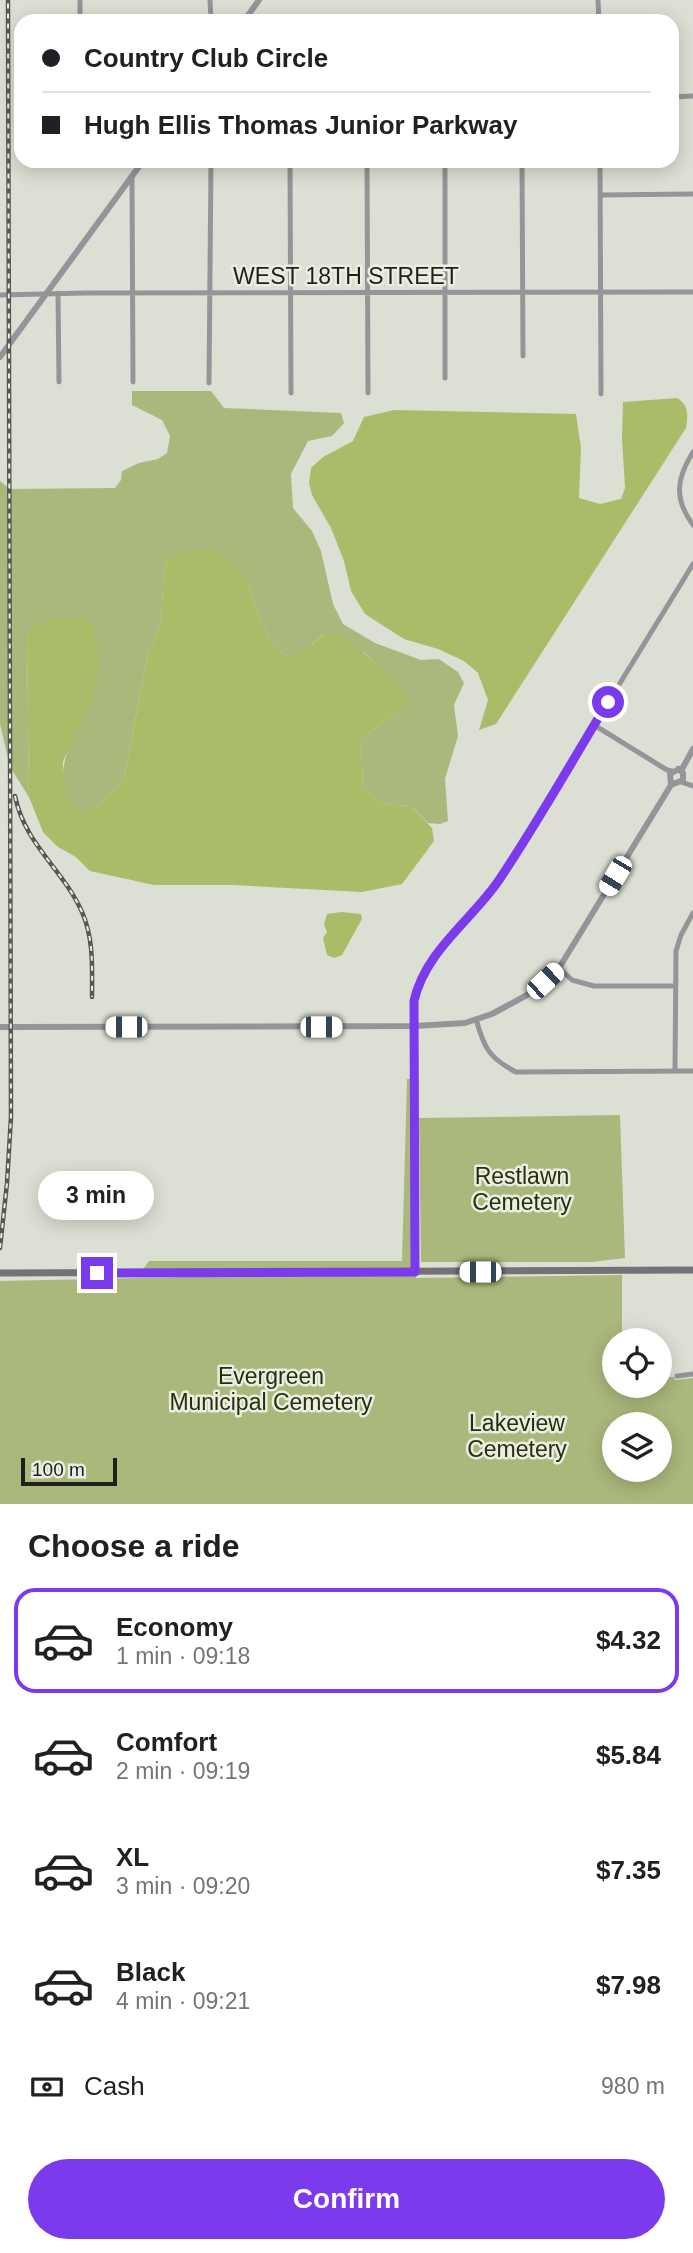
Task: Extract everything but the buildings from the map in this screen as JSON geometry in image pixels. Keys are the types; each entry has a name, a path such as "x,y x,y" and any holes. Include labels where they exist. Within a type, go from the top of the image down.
{"main road":[{"path":"0,1273 693,1270"}],"street":[{"path":"249,14 260,0"},
{"path":"0,357 137,168"},
{"path":"209,383 211,168"},
{"path":"290,168 291,393"},
{"path":"367,168 368,393"},
{"path":"445,168 445,378"},
{"path":"522,168 523,356"},
{"path":"600,168 601,394"},
{"path":"132,176 133,382"},
{"path":"600,195 693,194"},
{"name":"WEST 18TH STREET","path":"0,295 693,292"},
{"path":"58,293 59,382"},
{"path":"693,452 680,477 679,498 684,513 693,525"},
{"path":"415,1272 414,1001 418,985 427,966 500,879 693,564"},
{"path":"594,725 693,786"},
{"path":"0,1027 415,1026 450,1025 477,1019 509,1006 527,995 559,968 693,749"},
{"path":"675,1071 674,986 677,951 681,935 693,913"},
{"path":"559,968 572,980 594,986 674,986"},
{"path":"477,1019 486,1050 504,1066 516,1072 693,1071"},
{"path":"677,1376 693,1374"}],"green space":[{"path":"132,391 211,391 224,408 341,413 344,423 332,436 308,441 291,474 293,508 312,531 321,551 333,604 343,624 375,643 421,660 439,659 458,672 464,683 454,705 458,736 445,779 448,821 440,824 428,823 411,806 384,804 363,789 361,739 399,711 385,674 365,653 323,635 300,655 288,657 269,641 247,583 168,559 164,570 161,622 148,654 124,778 101,803 81,815 71,804 63,783 65,760 78,724 29,629 29,797 10,767 0,724 0,481 10,489 115,488 121,480 122,471 139,463 158,459 167,453 170,436 162,420 132,405"},
{"path":"407,1079 412,1079 411,1268 143,1269 149,1261 402,1261"},
{"name":"Restlawn Cemetery","path":"620,1115 625,1258 592,1262 421,1262 419,1118"},
{"name":"Evergreen Municipal Cemetery","path":"415,1272 416,1278 622,1275 622,1328 602,1328 602,1398 672,1398 672,1377 675,1380 693,1378 693,1504 0,1504 0,1281"}],"shaded area":[{"path":"677,398 687,411 686,428 496,724 479,730 488,700 478,673 464,661 438,649 404,639 365,614 351,591 344,561 331,528 312,495 309,483 311,468 323,457 353,441 364,417 394,410 576,414 581,448 579,498 600,504 621,499 625,488 623,402"},
{"path":"207,549 219,553 235,564 247,583 269,641 288,657 302,652 326,634 338,635 360,650 410,698 399,711 361,739 363,789 384,804 411,806 432,828 434,841 402,884 362,892 233,885 154,885 90,871 43,832 29,797 29,629 50,620 89,621 96,640 99,658 93,693 63,762 66,791 82,814 101,803 124,778 148,654 161,622 164,570 168,559 181,553"},
{"path":"327,914 361,914 362,919 342,955 334,958 327,955 323,938 327,932 324,924"}],"railway":[{"path":"0,1248 11,1117 8,0"},
{"path":"15,796 27,829 74,897 86,922 92,964 92,997"}],"route":[{"path":"97,1273 415,1272 414,1001 418,985 427,966 500,879 608,702"}],"park label":[{"name":"Lakeview Cemetery","path":"517,1436"}]}
